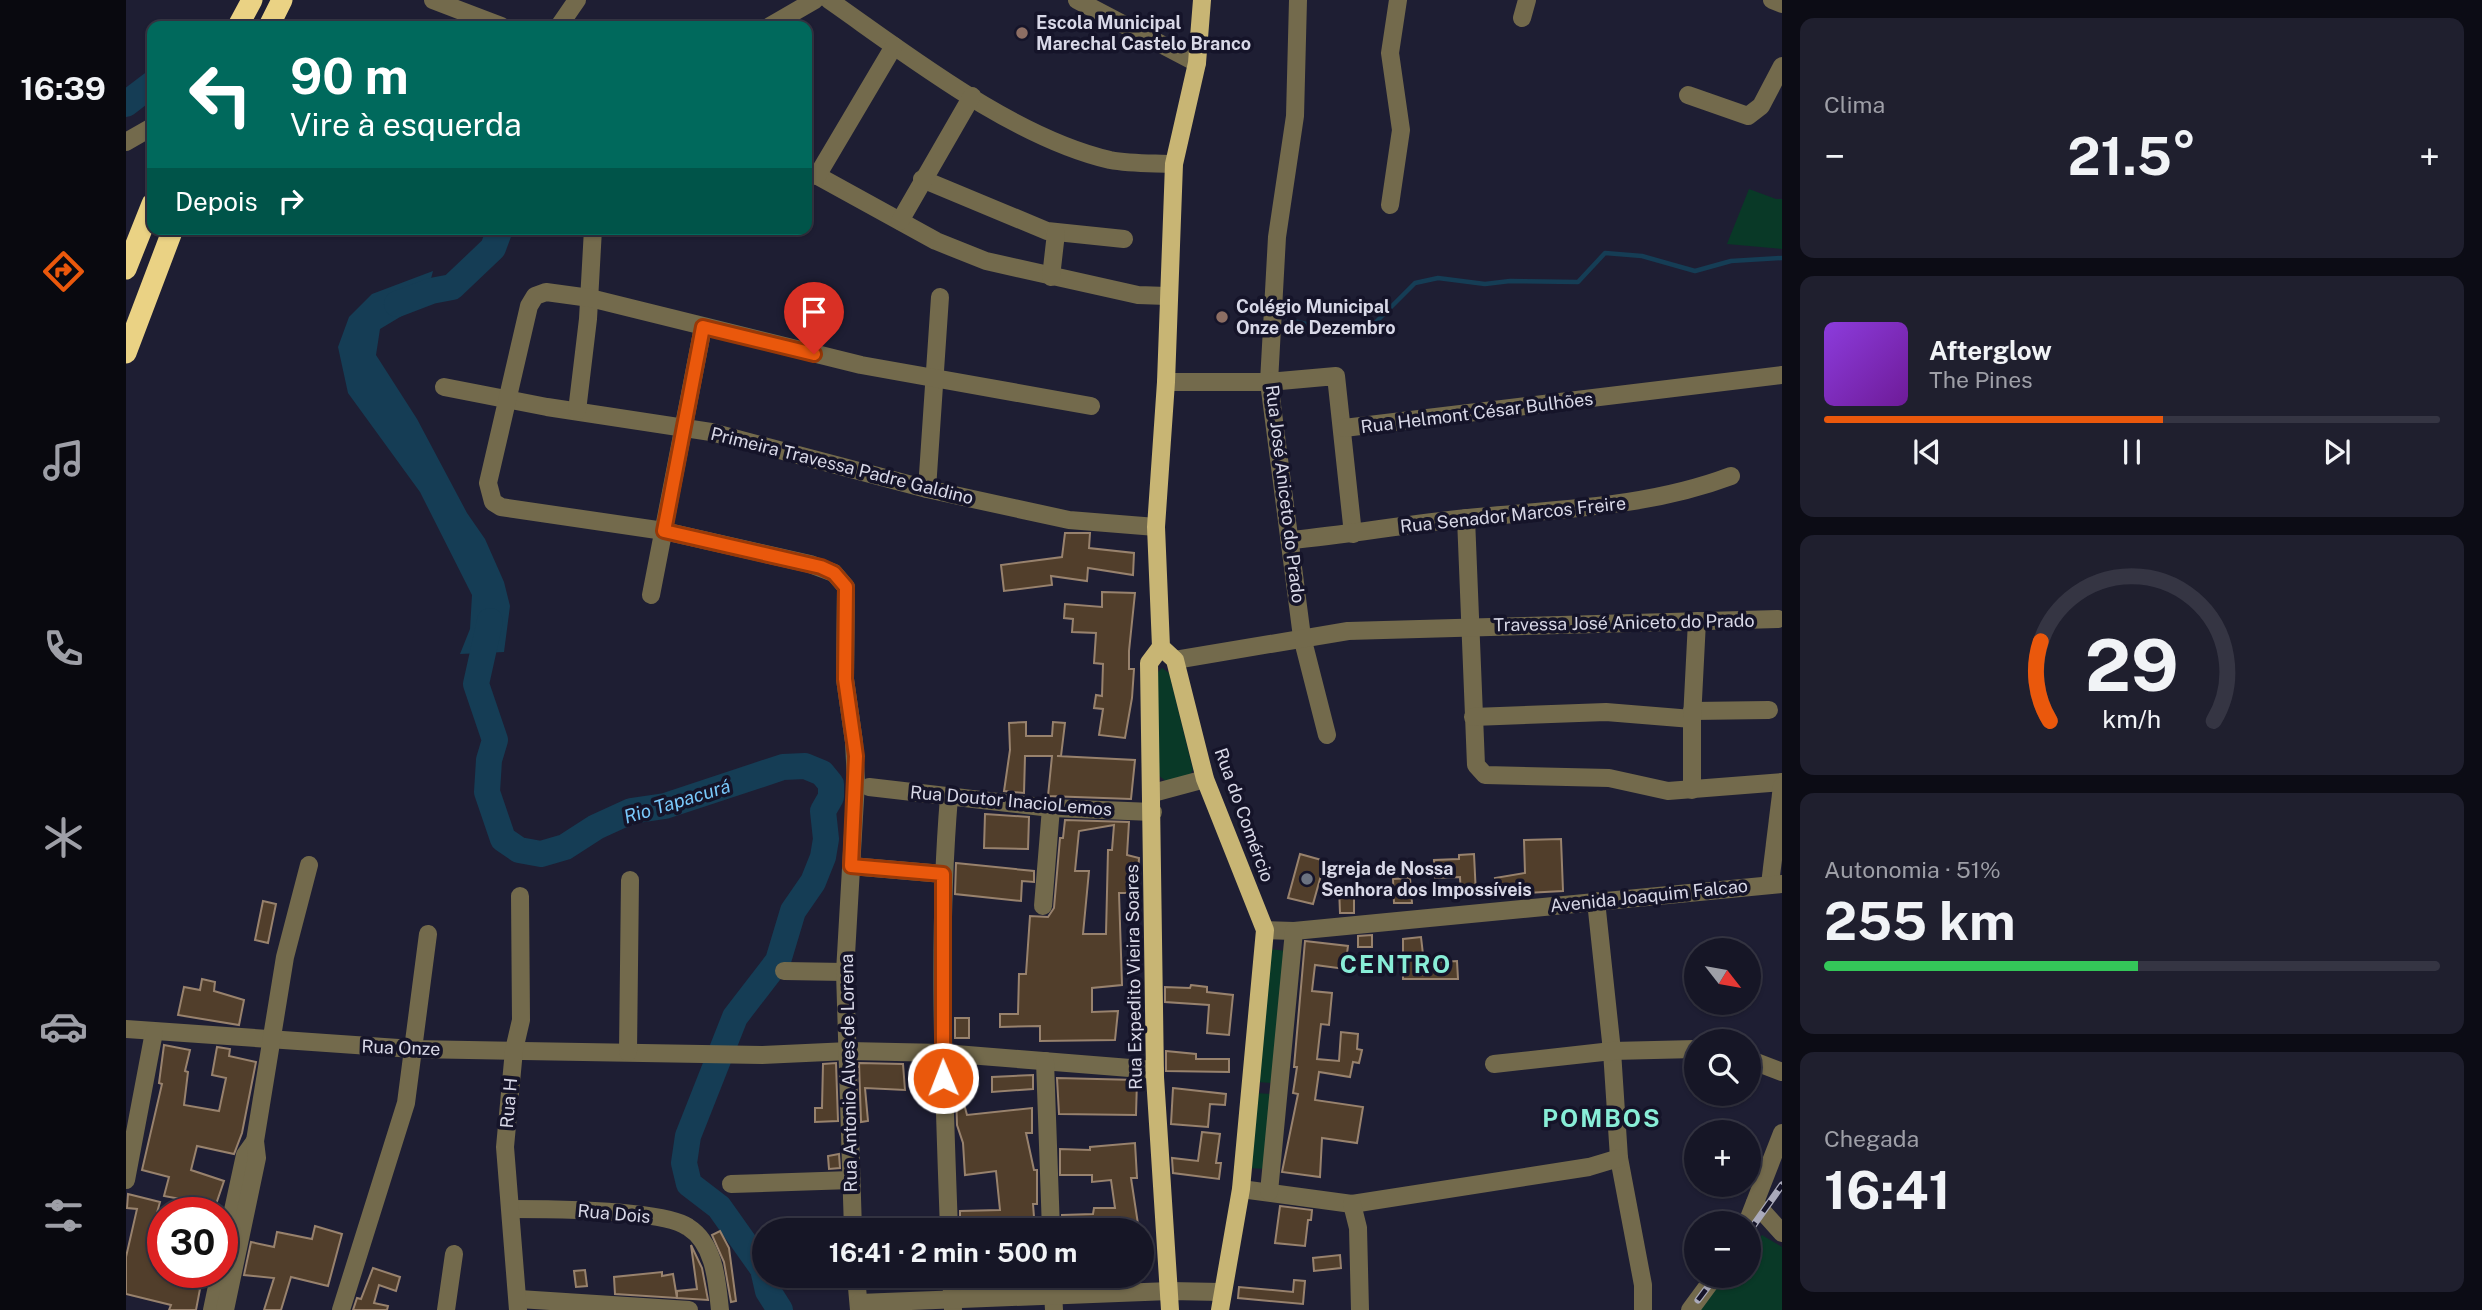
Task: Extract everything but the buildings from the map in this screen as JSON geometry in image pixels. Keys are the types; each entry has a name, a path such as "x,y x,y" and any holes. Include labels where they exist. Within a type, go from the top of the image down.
{"highway":[{"path":"241,21 251,1"},
{"path":"126,269 147,216"},
{"path":"126,353 171,235"}],"main road":[{"path":"1175,660 1161,647 1156,527 1166,383 1167,296 1174,164 1197,63 1202,0"},
{"name":"Rua Expedito Vieira Soares","path":"1161,647 1149,663 1155,1070 1170,1310"},
{"name":"Rua do Comércio","path":"1175,660 1205,779 1265,930 1241,1189 1221,1301"}],"street":[{"path":"433,0 473,6 494,21"},
{"path":"563,21 578,0"},
{"path":"779,21 815,0"},
{"path":"829,0 972,96 1035,132 1094,155 1124,162 1174,164"},
{"path":"1077,0 1197,63"},
{"name":"Rua José Aniceto do Prado","path":"1298,0 1295,116 1277,237 1269,382 1292,540 1302,637 1326,735"},
{"path":"1390,205 1401,131 1390,53 1398,0"},
{"path":"1522,18 1527,0"},
{"path":"1772,0 1782,4"},
{"path":"894,46 812,173 936,241 986,261 1139,295 1167,296"},
{"path":"1688,95 1748,116 1761,106 1782,66"},
{"path":"900,221 972,96"},
{"path":"126,142 147,130"},
{"path":"922,179 1056,233 1124,239"},
{"path":"1051,277 1056,233"},
{"path":"577,411 590,298 593,235"},
{"path":"943,874 851,866 856,756 845,679 848,595 843,582 821,567 664,531 501,507 490,498 488,482 531,300 546,292 590,298 703,327 933,379 1091,406"},
{"path":"927,489 940,297"},
{"path":"651,595 703,327"},
{"name":"Rua Helmont César Bulhões","path":"1344,428 1782,374"},
{"name":"Rua Helmont César Bulhões","path":"1269,382 1336,376 1344,428 1353,534"},
{"path":"1166,383 1269,382"},
{"name":"Primeira Travessa Padre Galdino","path":"444,387 507,400 711,432 927,489 1069,520 1156,527"},
{"name":"Rua Senador Marcos Freire","path":"1292,540 1465,518 1619,505 1669,497 1731,476"},
{"name":"Travessa José Aniceto do Prado","path":"1465,518 1476,765 1485,775 1609,778 1668,792 1692,790"},
{"name":"Travessa José Aniceto do Prado","path":"1175,660 1348,631 1778,619"},
{"path":"1697,621 1692,715 1692,790 1782,784 1776,884"},
{"path":"1473,717 1606,712 1692,715 1769,710"},
{"path":"1153,793 1205,779"},
{"name":"Rua Doutor InacioLemos","path":"869,788 1051,808 1153,812"},
{"path":"949,797 943,874 943,1053 950,1218"},
{"path":"1043,906 1051,808"},
{"path":"225,1310 257,1158 255,1141 274,1042 285,957 309,865"},
{"name":"Rua Antonio Alves de Lorena","path":"851,866 845,972 852,1218"},
{"path":"628,1052 630,880"},
{"name":"Avenida Joaquim Falcao","path":"1265,930 1294,931 1776,884"},
{"name":"Rua H","path":"519,1305 505,1147 514,1050 521,1020 520,896"},
{"path":"1596,901 1612,1051 1619,1158 1643,1285 1643,1310"},
{"path":"1269,1192 1294,931"},
{"path":"341,1310 406,1103 428,934"},
{"path":"784,971 845,972"},
{"name":"Rua Onze","path":"126,1029 274,1042 413,1049 738,1055 849,1051 943,1053 1155,1070"},
{"path":"126,1180 154,1032"},
{"path":"1494,1064 1612,1051 1684,1049"},
{"path":"1045,1061 1051,1218"},
{"path":"1761,1064 1782,1072"},
{"path":"1752,1211 1782,1133"},
{"path":"236,1197 245,1155 255,1141"},
{"path":"1241,1189 1352,1204 1589,1167 1619,1158"},
{"path":"731,1184 850,1180"},
{"path":"1755,1203 1782,1233"},
{"path":"1352,1204 1358,1228 1360,1310"},
{"name":"Rua Dois","path":"511,1209 583,1210 665,1219 689,1227 705,1247 715,1274 720,1310"},
{"path":"446,1310 454,1254"},
{"path":"212,1310 217,1288"},
{"path":"857,1288 859,1307 1053,1302 1170,1291 1221,1301"},
{"path":"1694,1305 1706,1288"},
{"path":"519,1305 688,1310"}],"green space":[{"path":"1749,189 1782,199 1782,249 1727,244"},
{"path":"1162,668 1169,673 1193,770 1189,776 1167,782 1158,775 1158,672"},
{"path":"1269,949 1286,951 1273,1083 1256,1082"},
{"path":"1254,1093 1272,1094 1266,1169 1248,1168"},
{"path":"1761,1236 1782,1247 1782,1310 1697,1310 1716,1288 1761,1288"}],"water":[{"path":"433,271 425,302 380,329 376,355 417,419 467,513 485,539 504,582 510,606 504,652 460,654 470,629 472,595 420,492 348,393 338,347 349,317 372,294"}],"waterway":[{"name":"Rio Tapacurá","path":"126,104 147,88"},
{"name":"Rio Tapacurá","path":"397,304 431,291 452,287 493,248 498,235"},
{"path":"1289,320 1354,335 1369,329 1415,283 1438,278 1485,284 1510,281 1578,282 1605,253 1642,256 1695,271 1731,261 1782,258"},
{"name":"Rio Tapacurá","path":"490,621 476,684 495,740 489,760 487,792 503,839 519,850 541,854 565,847 596,827 631,811 665,806 783,767 805,766 822,773 831,784 831,797 823,811 826,839 823,857 813,882 793,911 778,961 735,1017 688,1136 684,1163 689,1184 719,1207 763,1269 768,1291 780,1310"}],"railway":[{"path":"1761,1215 1782,1185"},
{"path":"1698,1300 1707,1288"}],"place":[{"name":"Escola Municipal Marechal Castelo Branco","path":"1022,33"},
{"name":"Colégio Municipal Onze de Dezembro","path":"1222,317"},
{"name":"Igreja de Nossa Senhora dos Impossíveis","path":"1307,879"}],"district":[{"name":"CENTRO","path":"1396,965"},
{"name":"POMBOS","path":"1602,1119"}],"route":[{"path":"814,354 703,327 664,531 821,567 834,573 846,587 845,679 856,756 851,866 943,874 943,1078"}]}
